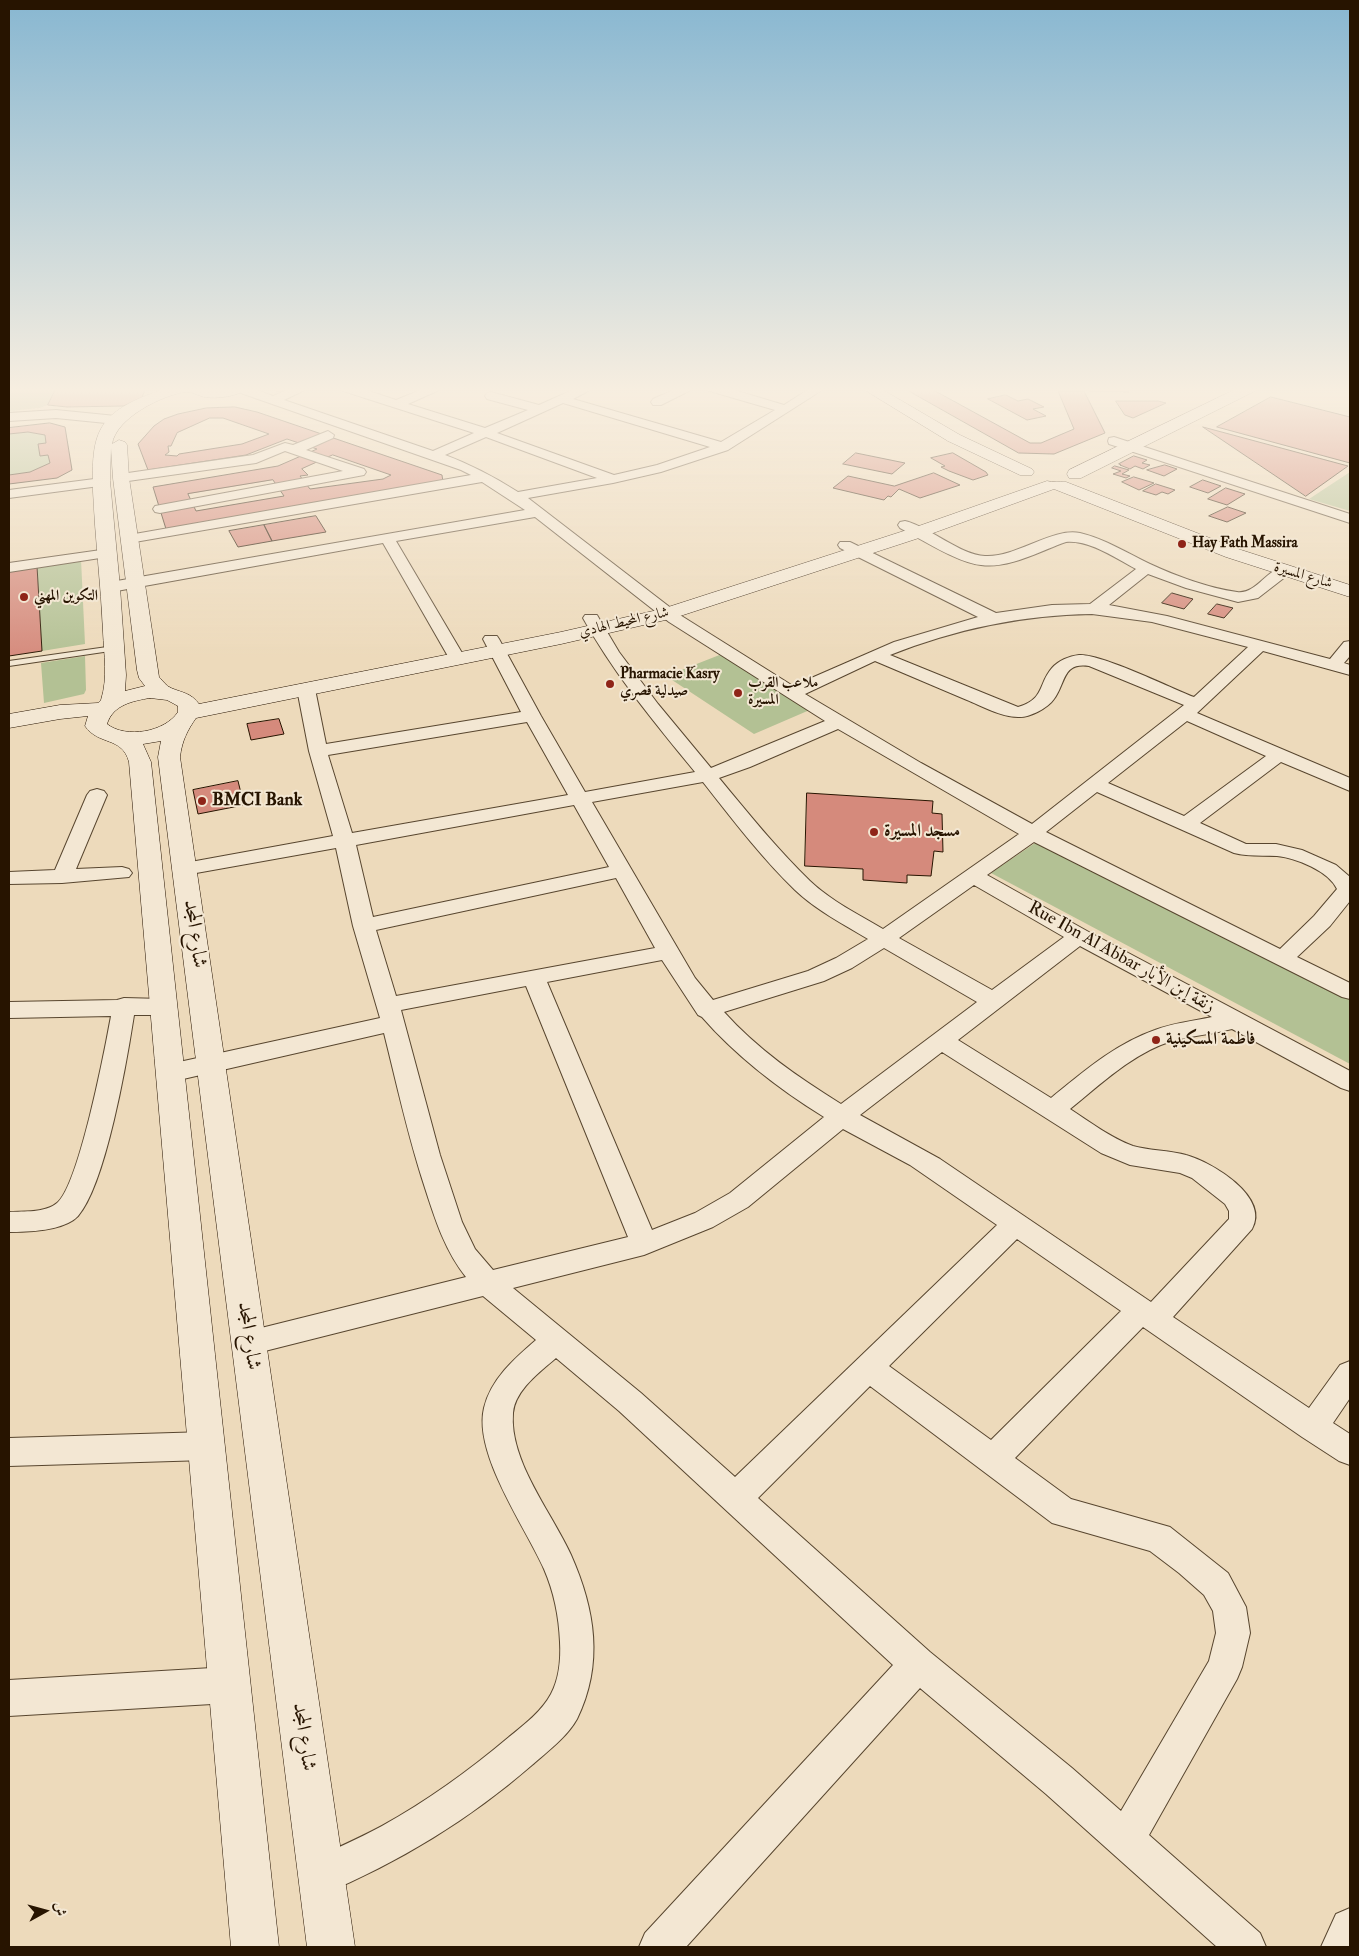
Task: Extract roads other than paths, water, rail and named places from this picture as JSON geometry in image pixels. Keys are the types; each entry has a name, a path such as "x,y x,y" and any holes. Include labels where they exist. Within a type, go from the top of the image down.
{"main road":[{"path":"102,478 115,684 108,719"},
{"path":"120,478 147,670 149,678 161,692"},
{"name":"شارع المحيط الهادي","path":"912,528 1020,478"},
{"name":"شارع المحيط الهادي","path":"184,713 454,652 660,609 852,548 1057,478"},
{"name":"شارع المسيرة","path":"1069,478 1284,571 1350,591"},
{"name":"شارع المسيرة","path":"1070,478 1243,542 1350,577"},
{"name":"شارع المحيط الهادي","path":"184,713 306,689 454,652"},
{"path":"9,721 60,712 108,719 154,736 184,713 171,694 161,692 138,693 108,719 9,735"},
{"name":"شارع المجد","path":"184,713 171,741 169,757 331,1947"},
{"name":"شارع المجد","path":"108,719 138,753 140,762 255,1947"}],"street":[{"path":"160,509 325,478"},
{"path":"129,539 479,478"},
{"path":"488,478 518,496 660,609 839,722 1033,833 1350,992"},
{"path":"518,496 616,478"},
{"path":"1223,478 1350,518"},
{"path":"9,494 102,482"},
{"path":"110,587 536,512"},
{"path":"912,528 972,559 991,562 1064,538 1077,537 1095,543 1146,568 1191,585 1243,598 1252,595 1284,571"},
{"path":"387,538 454,652"},
{"path":"852,548 993,618"},
{"path":"9,568 108,553"},
{"path":"1094,609 1146,568"},
{"path":"792,693 846,666 948,629 993,618 1052,610 1094,609 1157,618 1350,670"},
{"path":"594,624 611,653 706,776 754,834 803,886 831,908 993,1001"},
{"path":"495,644 532,716 686,982 706,1010 729,1034 761,1062 842,1116 937,1169 1350,1451"},
{"path":"706,1010 816,976 844,963 883,939 1033,833 1190,709 1260,645"},
{"path":"1334,665 1350,646"},
{"path":"876,655 1000,707 1018,712 1029,709 1047,697 1058,672 1066,665 1080,660 1100,665 1279,755 1350,786"},
{"path":"306,689 318,751 345,842 364,926 390,1014 427,1155 449,1222 465,1256 487,1283 630,1402 918,1664 1059,1781 1246,1947"},
{"path":"318,751 532,716"},
{"path":"185,869 345,842 706,776 743,763 839,722"},
{"path":"1185,825 1279,755"},
{"path":"1094,784 1241,850 1250,852 1275,850 1303,858 1329,870 1347,883 1348,890 1341,900 1282,959"},
{"path":"62,877 97,795"},
{"path":"364,926 621,871"},
{"path":"9,878 62,877 122,872"},
{"name":"Rue Ibn Al Abbar زنقة إبن الأبار","path":"972,875 1079,936 1350,1082"},
{"path":"249,1343 644,1244 704,1220 739,1200 842,1116 1079,936"},
{"path":"170,1073 211,1064 390,1014 534,978 669,952"},
{"path":"534,978 644,1244"},
{"path":"9,1222 47,1219 66,1211 74,1203 82,1186 109,1082 119,1040 124,1006"},
{"path":"9,1010 124,1006 164,1007"},
{"path":"1052,1111 1120,1057 1144,1044 1166,1035 1236,1020"},
{"path":"941,1042 1110,1146 1130,1155 1184,1164 1201,1171 1234,1197 1242,1209 1243,1222 992,1460"},
{"path":"736,1498 1016,1223"},
{"path":"321,1876 404,1834 483,1783 535,1740 563,1708 576,1676 578,1646 573,1607 556,1558 524,1500 506,1458 498,1428 499,1406 507,1387 556,1340"},
{"path":"869,1368 1063,1512 1159,1538 1216,1584 1229,1607 1233,1633 1225,1667 1125,1840"},
{"path":"1313,1427 1350,1374"},
{"path":"9,1452 206,1446"},
{"path":"660,1947 918,1664"},
{"path":"9,1698 229,1685"},
{"path":"1341,1947 1350,1928"}],"lane":[{"path":"9,664 114,648"}],"place":[{"name":"Hay Fath Massira","path":"1182,544"},
{"name":"التكوين المهني","path":"24,597"},
{"name":"Pharmacie Kasry صيدلية قصري","path":"610,684"},
{"name":"ملاعب القرب المسيرة","path":"738,693"},
{"name":"BMCI Bank","path":"202,801"},
{"name":"مسجد المسيرة","path":"874,832"},
{"name":"فاطمة المسكينية","path":"1156,1040"}]}
